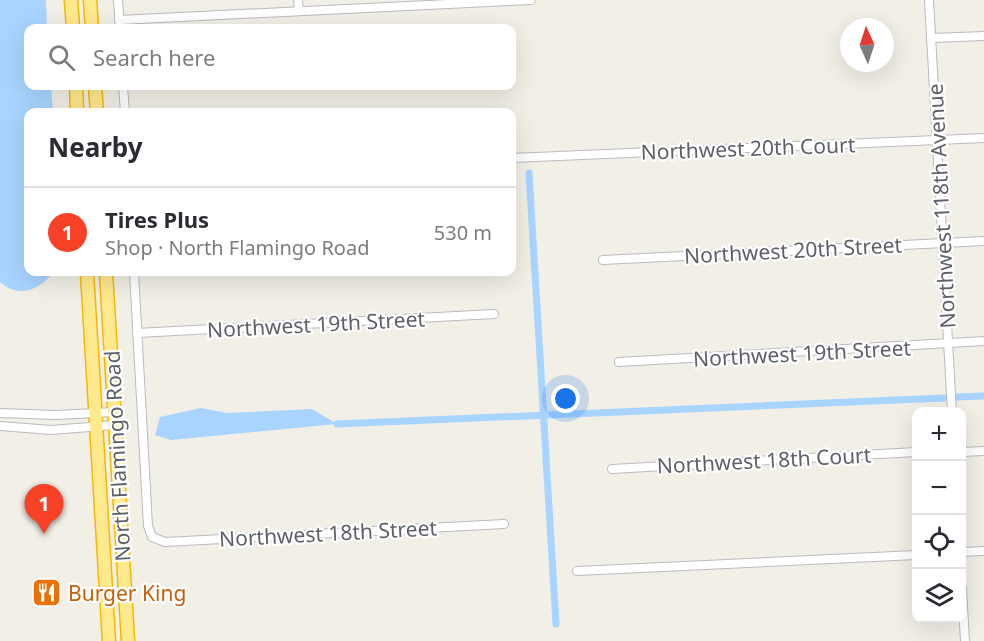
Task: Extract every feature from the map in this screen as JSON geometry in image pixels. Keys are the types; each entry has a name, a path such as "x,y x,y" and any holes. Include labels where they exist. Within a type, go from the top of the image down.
{"highway":[{"path":"71,0 72,24"},
{"path":"90,0 92,24"},
{"path":"76,90 77,108"},
{"path":"95,90 97,108"},
{"name":"North Flamingo Road","path":"87,276 108,641"},
{"name":"North Flamingo Road","path":"106,276 128,641"}],"street":[{"path":"118,0 120,24"},
{"path":"298,0 299,10"},
{"path":"119,20 446,2 531,0"},
{"name":"Northwest 118th Avenue","path":"929,0 952,407"},
{"path":"932,38 984,36"},
{"path":"123,90 125,108"},
{"name":"Northwest 20th Court","path":"516,158 984,138"},
{"name":"Northwest 20th Street","path":"603,260 984,241"},
{"path":"134,276 137,333"},
{"name":"Northwest 19th Street","path":"137,333 494,314"},
{"name":"Northwest 18th Street","path":"137,333 148,526 152,537 165,542 504,524"},
{"name":"Northwest 19th Street","path":"619,363 948,345 984,341"},
{"path":"0,413 114,412"},
{"path":"0,426 51,430 115,425"},
{"path":"966,452 984,451"},
{"name":"Northwest 18th Court","path":"612,469 912,452"},
{"path":"966,552 984,551"},
{"path":"577,572 912,555"},
{"path":"964,623 965,641"}],"water":[{"path":"0,0 46,0 47,24 24,24 24,90 51,90 53,108 24,108 24,276 50,276 35,288 21,291 7,287 0,282"},
{"path":"201,408 227,413 312,409 337,424 171,440 155,435 160,417"}],"waterway":[{"path":"529,173 556,624"},
{"path":"957,397 984,396"},
{"path":"337,424 945,398"}],"place":[{"name":"Tires Plus","path":"44,534"},
{"name":"Burger King","path":"47,593"}]}
